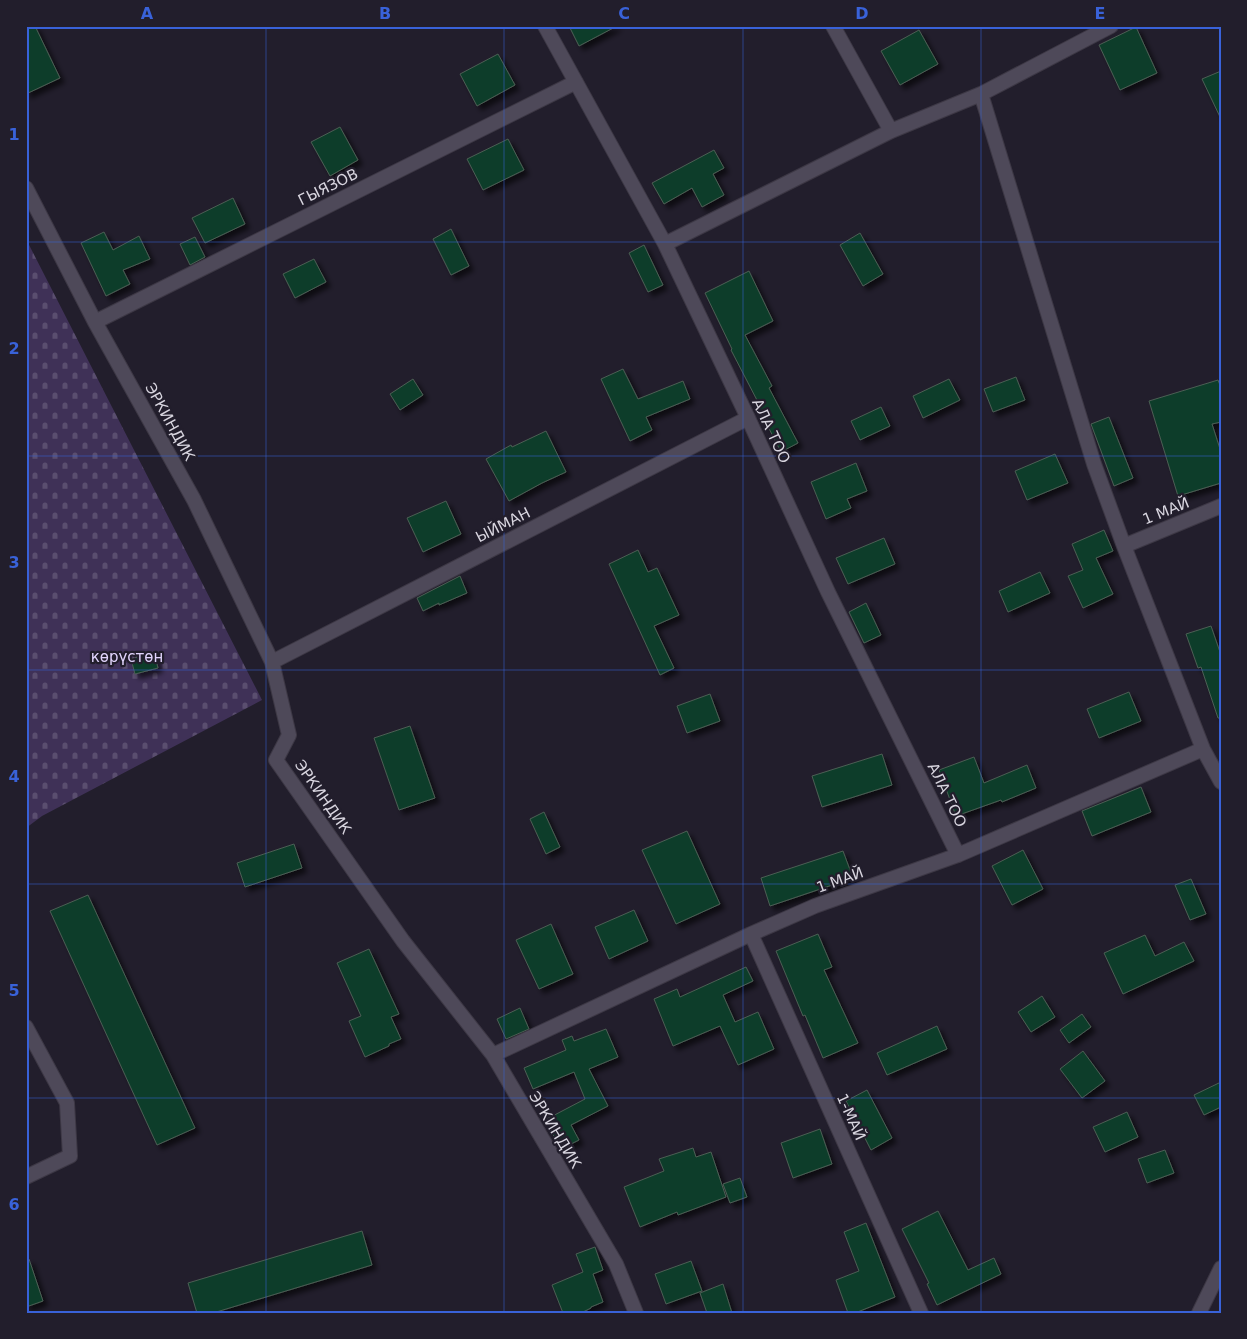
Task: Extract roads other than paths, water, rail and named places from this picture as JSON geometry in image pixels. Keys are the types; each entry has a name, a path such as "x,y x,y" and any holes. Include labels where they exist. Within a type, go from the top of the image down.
{"street":[{"name":"АЛА ТОО","path":"545,26 665,244 828,592 958,855"},
{"path":"833,26 891,131"},
{"path":"665,244 891,131 981,94 1111,26"},
{"name":"ГЫЯЗОВ","path":"95,322 576,82"},
{"path":"981,94 1094,464 1124,546 1204,749 1221,782"},
{"name":"ЭРКИНДИК","path":"26,188 95,322 194,500 272,662 289,735 276,760 403,941 493,1055 616,1264 636,1313"},
{"name":"ЫЙМАН","path":"272,662 748,418"},
{"name":"1 МАЙ","path":"1124,546 1221,506"},
{"name":"1 МАЙ","path":"493,1055 815,906 958,855 1204,749"},
{"name":"1-МАЙ","path":"751,934 921,1313"},
{"path":"26,1026 67,1103 70,1156 26,1177"},
{"path":"1199,1313 1221,1268"}],"park label":[{"name":"көрүстөн","path":"127,657"}]}
